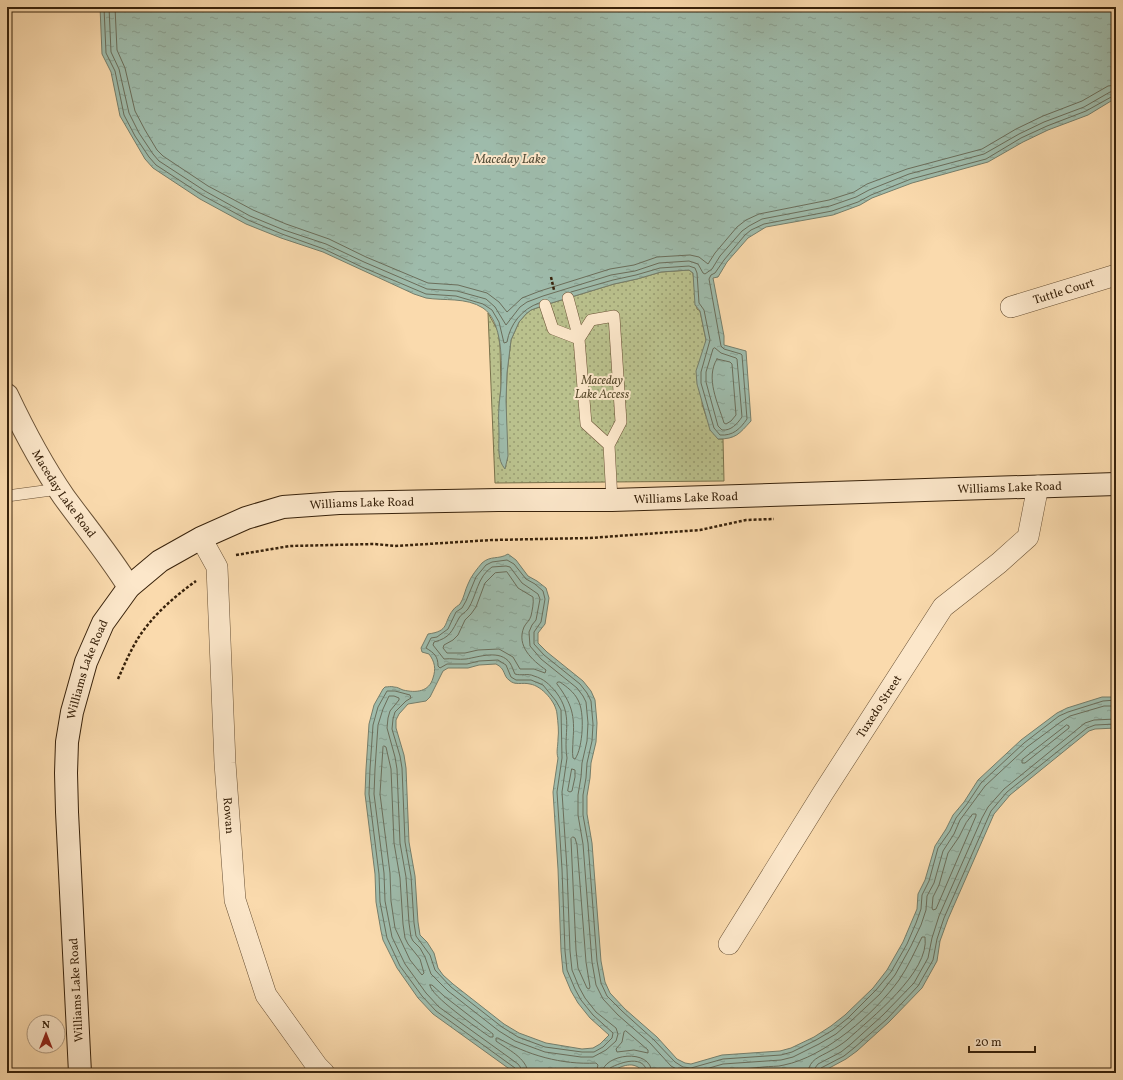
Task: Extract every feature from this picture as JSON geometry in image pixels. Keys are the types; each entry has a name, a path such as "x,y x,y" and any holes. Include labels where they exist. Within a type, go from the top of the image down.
{"main road":[{"name":"Maceday Lake Road","path":"7,395 27,438 59,489 113,561 129,587"},
{"name":"Williams Lake Road","path":"80,1073 66,812 67,742 72,712 86,662 103,623 129,587 160,561 201,538 246,518 283,507 339,503 498,500 612,500 1116,484"}],"street":[{"name":"Tuttle Court","path":"1011,307 1116,276"},
{"name":"Tuxedo Street","path":"730,944 823,793 943,607 999,564 1028,536 1038,486"},
{"name":"Rowan","path":"201,538 218,567 225,763 236,900 266,994 317,1066 324,1073"}],"lane":[{"path":"568,298 578,339 586,424 609,445"},
{"path":"545,305 553,329 578,339"},
{"path":"578,339 592,320 614,316 620,422 609,445 612,500"},
{"path":"7,496 59,489"}],"path":[{"path":"118,679 130,653 146,627 166,604 191,585 236,555 290,546 374,544 395,546 492,540 590,538 700,530 746,520 776,519"}],"green space":[{"name":"Maceday Lake Access","path":"689,270 693,273 697,309 700,311 706,340 702,404 706,416 718,439 723,439 724,481 495,483 488,313 498,331 501,386 499,406 507,461 506,401 507,373 511,340 519,322 526,314 531,310 545,305 614,284 661,272"}],"water":[{"name":"Maceday Lake","path":"100,7 1116,7 1116,98 1088,115 1048,130 988,162 912,183 833,215 766,227 748,238 727,262 718,277 713,278 724,336 724,345 746,351 751,421 733,437 718,439 710,430 697,384 696,371 706,340 700,311 695,305 693,273 689,270 661,272 614,284 531,310 519,322 511,340 507,373 506,401 508,456 505,469 501,462 499,448 499,402 501,388 500,344 498,333 490,314 483,308 469,302 426,298 414,294 323,252 246,224 200,199 153,168 145,159 120,116 111,72 102,54"},
{"path":"508,554 516,560 528,576 546,588 549,598 545,624 538,633 538,643 583,681 591,691 595,700 597,723 596,742 591,763 587,796 587,814 592,843 601,961 605,982 610,993 625,1009 657,1037 677,1059 685,1063 691,1064 722,1055 780,1051 791,1048 814,1037 831,1026 845,1015 873,988 887,970 903,942 917,909 918,894 925,880 935,846 953,815 964,802 978,780 1021,740 1057,713 1067,708 1102,697 1116,697 1116,728 1095,729 1089,731 1010,795 994,814 948,919 940,941 937,961 922,988 889,1022 846,1059 820,1073 644,1073 636,1066 628,1065 608,1073 515,1073 433,1014 418,998 397,968 383,940 381,931 376,902 375,874 365,794 369,724 374,705 383,689 385,687 397,687 408,691 417,691 425,689 431,683 434,672 433,660 429,654 422,652 421,648 428,634 435,633 443,629 453,610 463,599 471,578 482,563 488,559","holes":["496,664 511,682 535,685 544,691 556,709 558,758 553,792 563,972 578,1003 590,1018 609,1035 600,1044 593,1048 582,1049 546,1043 519,1033 504,1024 443,975 438,968 434,953 427,942 420,935 415,876 409,842 406,768 404,755 396,728 396,720 408,704 426,701 430,697 443,671 448,668 468,668 479,665"]}]}
